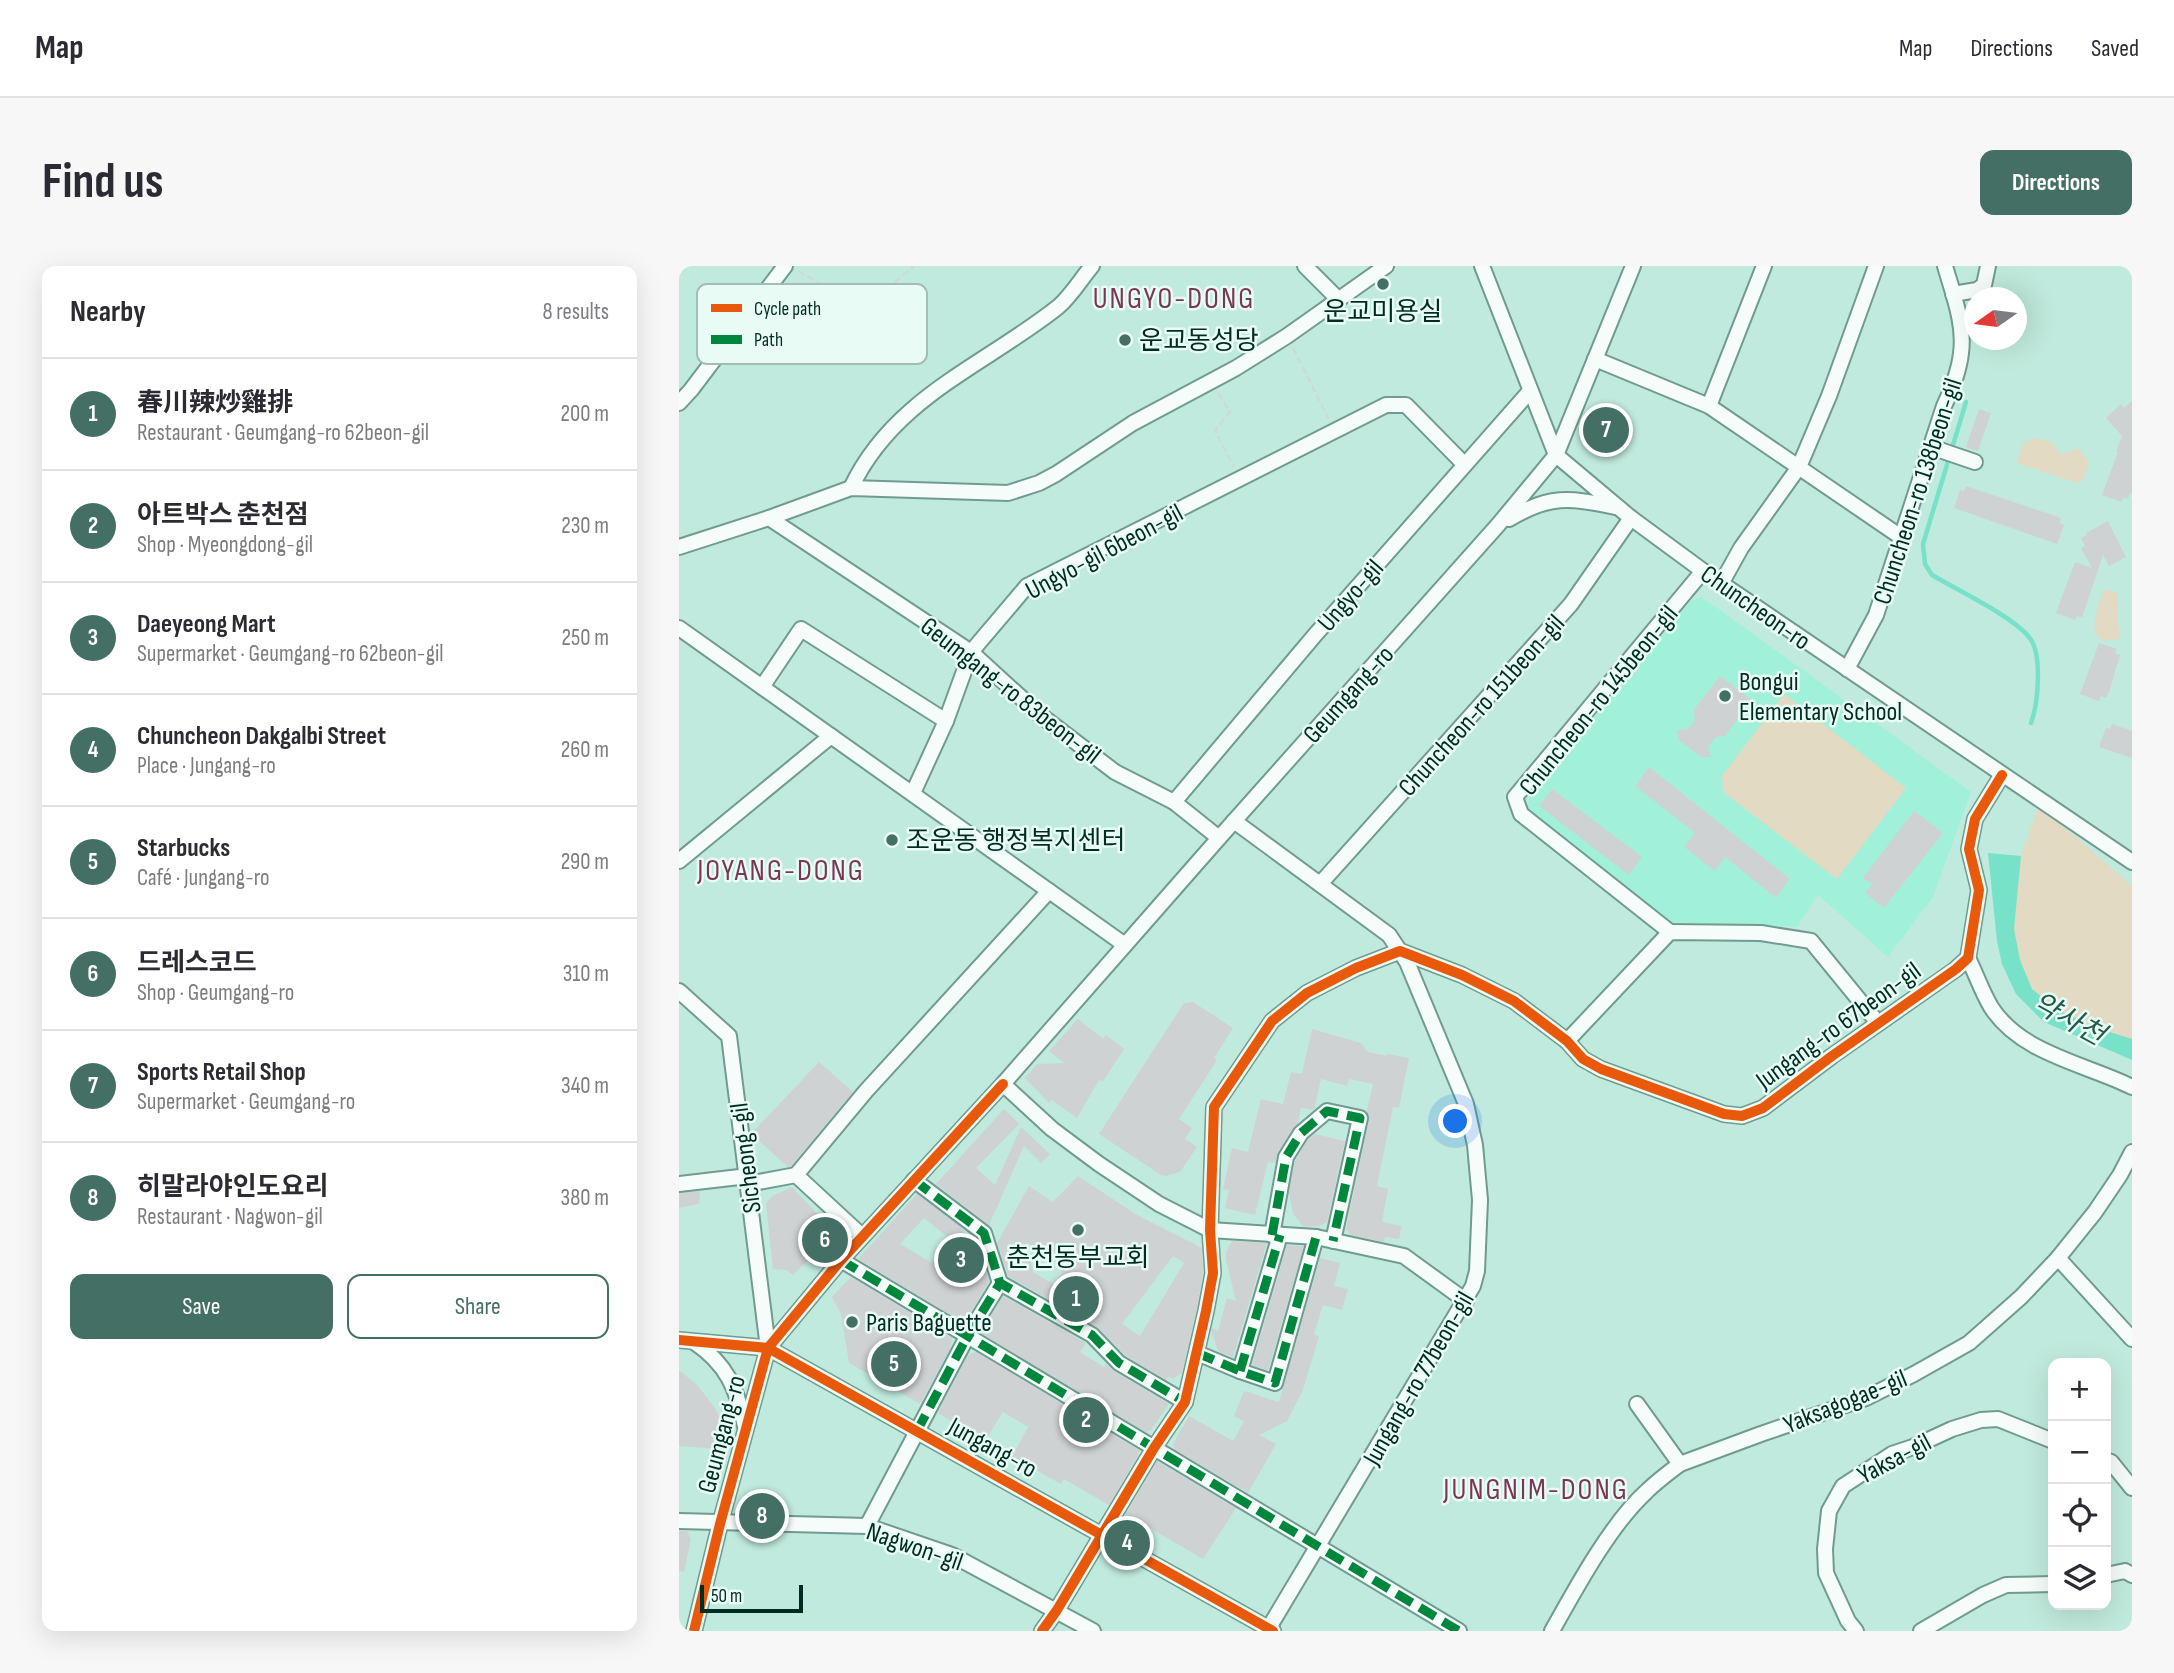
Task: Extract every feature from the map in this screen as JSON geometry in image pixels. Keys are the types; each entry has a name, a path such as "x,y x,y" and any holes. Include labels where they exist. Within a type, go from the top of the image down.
{"street":[{"path":"773,284 787,266"},
{"path":"851,488 858,471 890,429 933,391 1060,306 1092,266"},
{"path":"1305,266 1339,299"},
{"path":"679,547 851,488 1007,493 1039,483 1133,423 1236,368 1287,336 1386,266"},
{"name":"Chuncheon-ro","path":"1482,266 1556,455 1618,508 1721,584 2132,862"},
{"name":"Geumgang-ro","path":"694,1631 768,1348 862,1236 1003,1084 1498,526 1556,455 1633,266"},
{"path":"1709,406 1764,266"},
{"path":"1721,584 1741,548 1798,467 1829,396 1876,266"},
{"name":"Chuncheon-ro 138beon-gil","path":"1847,669 1876,615 1956,378 1962,351 1959,316 1945,266"},
{"path":"1953,294 1977,290 1985,285 1988,266"},
{"path":"1595,359 1709,406 1901,537"},
{"path":"679,402 711,364"},
{"name":"Ungyo-gil","path":"1174,802 1315,635 1530,391"},
{"name":"Ungyo-gil 6beon-gil","path":"913,793 946,721 971,652 1027,586 1386,405 1406,405 1464,464"},
{"path":"1931,447 1975,462"},
{"path":"1498,526 1530,506 1547,501 1577,500 1618,508"},
{"name":"Geumgang-ro 83beon-gil","path":"769,518 971,652 1039,714 1115,772 1174,802 1219,838"},
{"name":"Chuncheon-ro 151beon-gil","path":"1320,884 1571,604 1631,518"},
{"name":"Chuncheon-ro 145beon-gil","path":"1670,932 1521,814 1515,797 1703,571"},
{"path":"679,628 1125,945"},
{"path":"762,687 801,629 946,721"},
{"path":"679,861 831,736"},
{"path":"2002,775 1975,819 1969,849 1979,890 1968,958 1992,1009 2018,1035 2048,1052 2132,1087"},
{"name":"Jungang-ro 77beon-gil","path":"1234,821 1389,935 1400,951 1466,1104 1475,1145 1480,1200 1477,1271 1466,1301 1270,1630"},
{"path":"679,1184 796,1175 866,1091 1049,891"},
{"path":"1567,1041 1670,932 1761,933 1811,941 1878,1023"},
{"path":"1042,1631 1185,1402 1213,1273 1210,1230 1214,1107 1272,1021 1307,993 1356,968 1400,951"},
{"name":"Jungang-ro 67beon-gil","path":"1400,951 1462,975 1514,1001 1567,1041 1583,1059 1601,1069 1724,1114 1742,1116 1763,1108 1968,958"},
{"name":"Sicheong-gil","path":"679,992 729,1036 768,1348"},
{"path":"1003,1084 1052,1129 1098,1164 1159,1204 1210,1230 1316,1237 1404,1256 1466,1301"},
{"path":"1240,1371 1276,1235 1286,1157 1301,1133 1327,1111 1360,1118 1333,1241"},
{"name":"Yaksagogae-gil","path":"1552,1631 1621,1519 1644,1493 1680,1464 1866,1398 1969,1343 2021,1297 2058,1258 2095,1212 2132,1152"},
{"path":"796,1175 862,1236"},
{"path":"914,1180 984,1233 1000,1283 1092,1335 1119,1363 1185,1402"},
{"path":"1197,1353 1275,1382 1316,1237"},
{"path":"2058,1258 2132,1339"},
{"path":"841,1260 1459,1631"},
{"path":"867,1526 968,1335 1000,1283"},
{"path":"686,1341 708,1351 734,1385 745,1428"},
{"name":"Jungang-ro","path":"686,1341 768,1348 1270,1630"},
{"path":"1637,1404 1680,1464"},
{"name":"Yaksa-gil","path":"1856,1631 1826,1573 1825,1549 1829,1511 1843,1486 1892,1454 1952,1429 1982,1420 1997,1419 2048,1439"},
{"path":"2111,1462 2132,1488"},
{"name":"Nagwon-gil","path":"679,1521 867,1526 952,1555 1093,1631"},
{"path":"2111,1574 2125,1571 2132,1575"},
{"path":"1921,1631 1983,1595 2006,1585 2048,1584"}],"path":[{"path":"787,266 820,284"},
{"path":"892,284 914,266"},
{"path":"1287,336 1334,430"},
{"path":"1211,381 1230,412 1215,431 1241,479"}],"shaded area":[{"path":"2035,438 2052,442 2061,455 2075,449 2080,450 2089,463 2083,480 2076,483 2017,463 2023,443"},
{"path":"2104,589 2118,593 2117,622 2120,638 2108,640 2100,638 2096,633 2096,616"},
{"name":"Bongui Elementary School","path":"1702,597 1971,792 1933,897 1888,957 1818,895 1797,927 1669,922 1527,810 1529,796 1691,601"},
{"path":"1784,694 1906,788 1837,879 1723,792 1722,776"},
{"path":"2039,805 2132,886 2132,1039 2094,1027 2058,1010 2032,989 2020,960 2014,929 2021,856"}],"water":[{"name":"약사천","path":"1988,853 2021,856 2014,929 2020,960 2032,989 2058,1010 2094,1027 2132,1039 2132,1060 2044,1022 2016,994 2002,964 1997,941"}],"building":[{"path":"2132,401 2132,494 2121,502 2102,495 2122,436 2106,418 2121,404 2124,408"},
{"path":"1979,409 1991,413 1978,451 1966,447"},
{"path":"1966,486 2061,518 2060,523 2064,525 2057,544 1954,508 1960,490 1964,491"},
{"path":"2108,521 2126,557 2109,566 2103,555 2082,617 2077,616 2075,620 2056,613 2075,562 2092,568 2081,548 2085,546 2081,538"},
{"path":"2099,643 2117,649 2115,653 2120,655 2109,692 2106,698 2101,696 2099,701 2080,694"},
{"path":"1720,676 1752,700 1725,736 1716,737 1708,747 1711,757 1701,757 1679,740 1677,730 1688,729 1695,720 1693,711"},
{"path":"2112,724 2132,731 2132,758 2099,747 2106,728 2110,729"},
{"path":"1649,767 1790,879 1776,898 1725,857 1715,871 1684,847 1695,833 1635,786"},
{"path":"1552,789 1642,857 1629,875 1539,806"},
{"path":"1914,811 1943,833 1884,908 1865,893 1872,884 1863,878"},
{"path":"1193,1002 1233,1028 1214,1058 1217,1060 1179,1119 1192,1128 1185,1139 1197,1147 1180,1172 1166,1176 1099,1134 1184,1003"},
{"path":"1078,1019 1103,1039 1106,1035 1124,1049 1103,1081 1099,1080 1077,1118 1052,1100 1049,1103 1025,1078 1037,1064 1064,1063 1049,1051"},
{"path":"1312,1029 1361,1043 1368,1052 1409,1058 1399,1108 1393,1107 1377,1186 1388,1189 1382,1222 1402,1226 1399,1239 1385,1237 1384,1242 1351,1235 1346,1229 1369,1120 1367,1111 1373,1084 1349,1079 1347,1086 1321,1079 1314,1110 1301,1108 1298,1123 1278,1152 1275,1163 1268,1162 1255,1215 1225,1208 1229,1190 1223,1189 1232,1148 1248,1152 1261,1099 1283,1104 1291,1072 1302,1074"},
{"path":"819,1062 853,1092 788,1167 751,1134"},
{"path":"1004,1109 1019,1124 976,1168 995,1185 1021,1127 1050,1154 1041,1163 1024,1146 989,1225 936,1184"},
{"path":"1315,1134 1345,1141 1327,1222 1319,1226 1304,1227 1293,1214 1289,1193 1295,1161 1308,1139"},
{"path":"1078,1176 1137,1215 1202,1248 1203,1272 1182,1373 1166,1380 1125,1355 1097,1327 1008,1276 997,1243 1029,1186 1053,1202","holes":["1026,1242 1065,1267 1055,1285 1033,1272","1173,1256 1184,1263 1140,1336 1122,1324"]},
{"path":"792,1187 836,1234 793,1275 786,1270 773,1269 766,1204 772,1196"},
{"path":"700,1191 699,1204 679,1208 679,1193"},
{"path":"917,1194 961,1227 979,1268 983,1261 989,1282 964,1323 858,1259","holes":["924,1218 950,1239 932,1263 900,1244"]},
{"path":"1232,1241 1267,1243 1233,1357 1218,1351 1211,1330 1212,1328 1218,1331 1227,1298 1236,1301 1226,1260 1226,1252"},
{"path":"1287,1245 1304,1246 1268,1371 1252,1365"},
{"path":"1320,1258 1340,1263 1334,1286 1348,1289 1342,1310 1323,1305 1314,1334 1319,1336 1303,1390 1287,1421 1259,1435 1276,1444 1248,1493 1174,1449 1173,1444 1189,1416 1233,1441 1244,1421 1234,1416 1244,1391 1279,1402"},
{"path":"851,1277 952,1338 950,1349 920,1404 849,1363 841,1314 832,1297"},
{"path":"1003,1296 1086,1343 1080,1352 1104,1367 1106,1364 1169,1404 1151,1430 1146,1432 981,1333"},
{"path":"976,1352 1139,1450 1109,1505 1064,1479 1061,1484 1012,1457 1028,1427 1003,1412 985,1441 938,1413 968,1355"},
{"path":"679,1370 698,1386 726,1427 718,1449 679,1446"},
{"path":"1157,1461 1236,1508 1203,1559 1126,1514"},
{"path":"679,1531 687,1531 691,1539 684,1572 679,1571"}],"waterway":[{"path":"1966,402 1923,544 1925,564 1932,575 1997,612 2029,637 2038,666 2036,704 2031,723"}],"marked path":[{"path":"1272,1235 1286,1157 1301,1133 1327,1111 1360,1118 1333,1241"},
{"path":"914,1180 984,1233 1000,1283 1092,1335 1119,1363 1185,1402"},
{"path":"1240,1371 1280,1235"},
{"path":"1197,1353 1275,1383 1316,1237"},
{"path":"841,1260 1459,1631"},
{"path":"917,1431 968,1335 1000,1283"}],"cycle path":[{"path":"1042,1631 1185,1402 1213,1273 1210,1230 1214,1107 1272,1021 1307,993 1356,968 1400,951 1462,975 1514,1001 1567,1041 1583,1059 1601,1069 1724,1114 1742,1116 1763,1108 1968,958 1979,890 1969,849 1975,819 2002,775"},
{"path":"694,1631 768,1348 841,1260 1003,1084"},
{"path":"679,1340 768,1348 1273,1631"}],"place":[{"name":"운교미용실","path":"1383,284"},
{"name":"운교동성당","path":"1125,340"},
{"name":"Sports Retail Shop","path":"1606,430"},
{"name":"Bongui Elementary School","path":"1725,696"},
{"name":"조운동 행정복지센터","path":"892,840"},
{"name":"춘천동부교회","path":"1078,1230"},
{"name":"드레스코드","path":"825,1240"},
{"name":"Daeyeong Mart","path":"961,1260"},
{"name":"春川辣炒雞排","path":"1076,1299"},
{"name":"Paris Baguette","path":"852,1322"},
{"name":"Starbucks","path":"894,1364"},
{"name":"아트박스 춘천점","path":"1086,1420"},
{"name":"히말라야인도요리","path":"762,1516"},
{"name":"Chuncheon Dakgalbi Street","path":"1127,1543"}],"district":[{"name":"UNGYO-DONG","path":"1174,298"},
{"name":"JOYANG-DONG","path":"781,870"},
{"name":"JUNGNIM-DONG","path":"1536,1489"}]}
